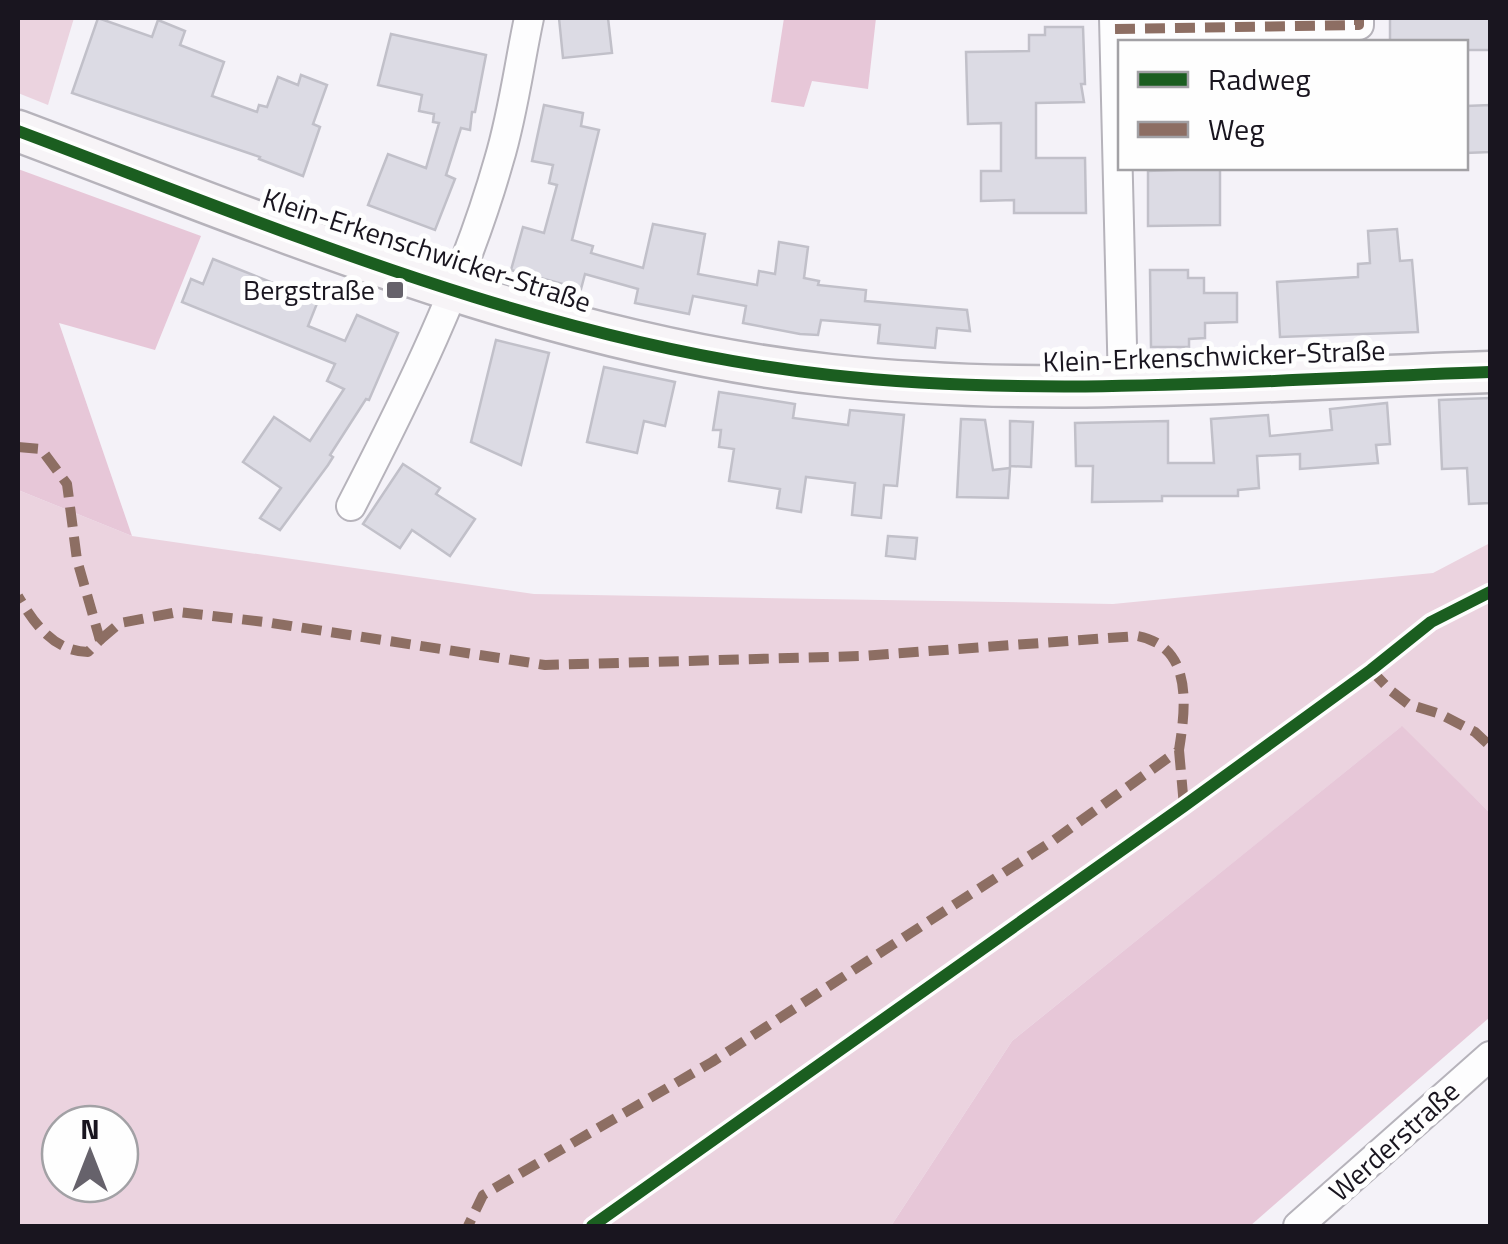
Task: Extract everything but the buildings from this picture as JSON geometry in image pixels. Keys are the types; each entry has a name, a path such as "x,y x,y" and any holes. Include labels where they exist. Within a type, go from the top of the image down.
{"street":[{"path":"351,506 398,416 452,291 500,158 528,18"},
{"path":"1123,386 1114,24 1360,28"},
{"name":"Klein-Erkenschwicker-Straße","path":"18,132 452,291 580,329 710,357 829,375 967,386 1123,386 1490,372"},
{"name":"Werderstraße","path":"1298,1226 1490,1056"}],"shaded area":[{"path":"18,18 74,18 48,105 18,93"},
{"path":"784,18 876,18 868,89 812,81 804,107 771,102"},
{"path":"18,169 201,236 155,350 59,323 132,536 18,490"},
{"path":"18,490 132,536 534,594 1113,604 1433,573 1490,543 1490,813 1401,727 1012,1041 891,1226 18,1226"},
{"path":"1402,726 1490,813 1490,1017 1250,1226 891,1226 1012,1041"}],"marked path":[{"path":"1115,29 1359,25 1359,18"},
{"path":"18,447 41,449 67,484 77,560 100,640 88,652 65,647 38,625 18,596"},
{"path":"100,640 120,623 178,612 545,665 861,656 1137,636 1155,642 1177,665 1184,697 1179,750 1054,840 712,1062 483,1195 468,1226"},
{"path":"1371,670 1408,704 1440,714 1475,732 1490,746"},
{"path":"1179,750 1184,806"}],"cycle path":[{"path":"18,131 316,244 417,278 621,338 725,360 830,375 995,386 1160,385 1490,372"},
{"path":"592,1226 1184,806 1431,622 1490,592"}],"place":[{"name":"Bergstraße","path":"395,290"}]}
